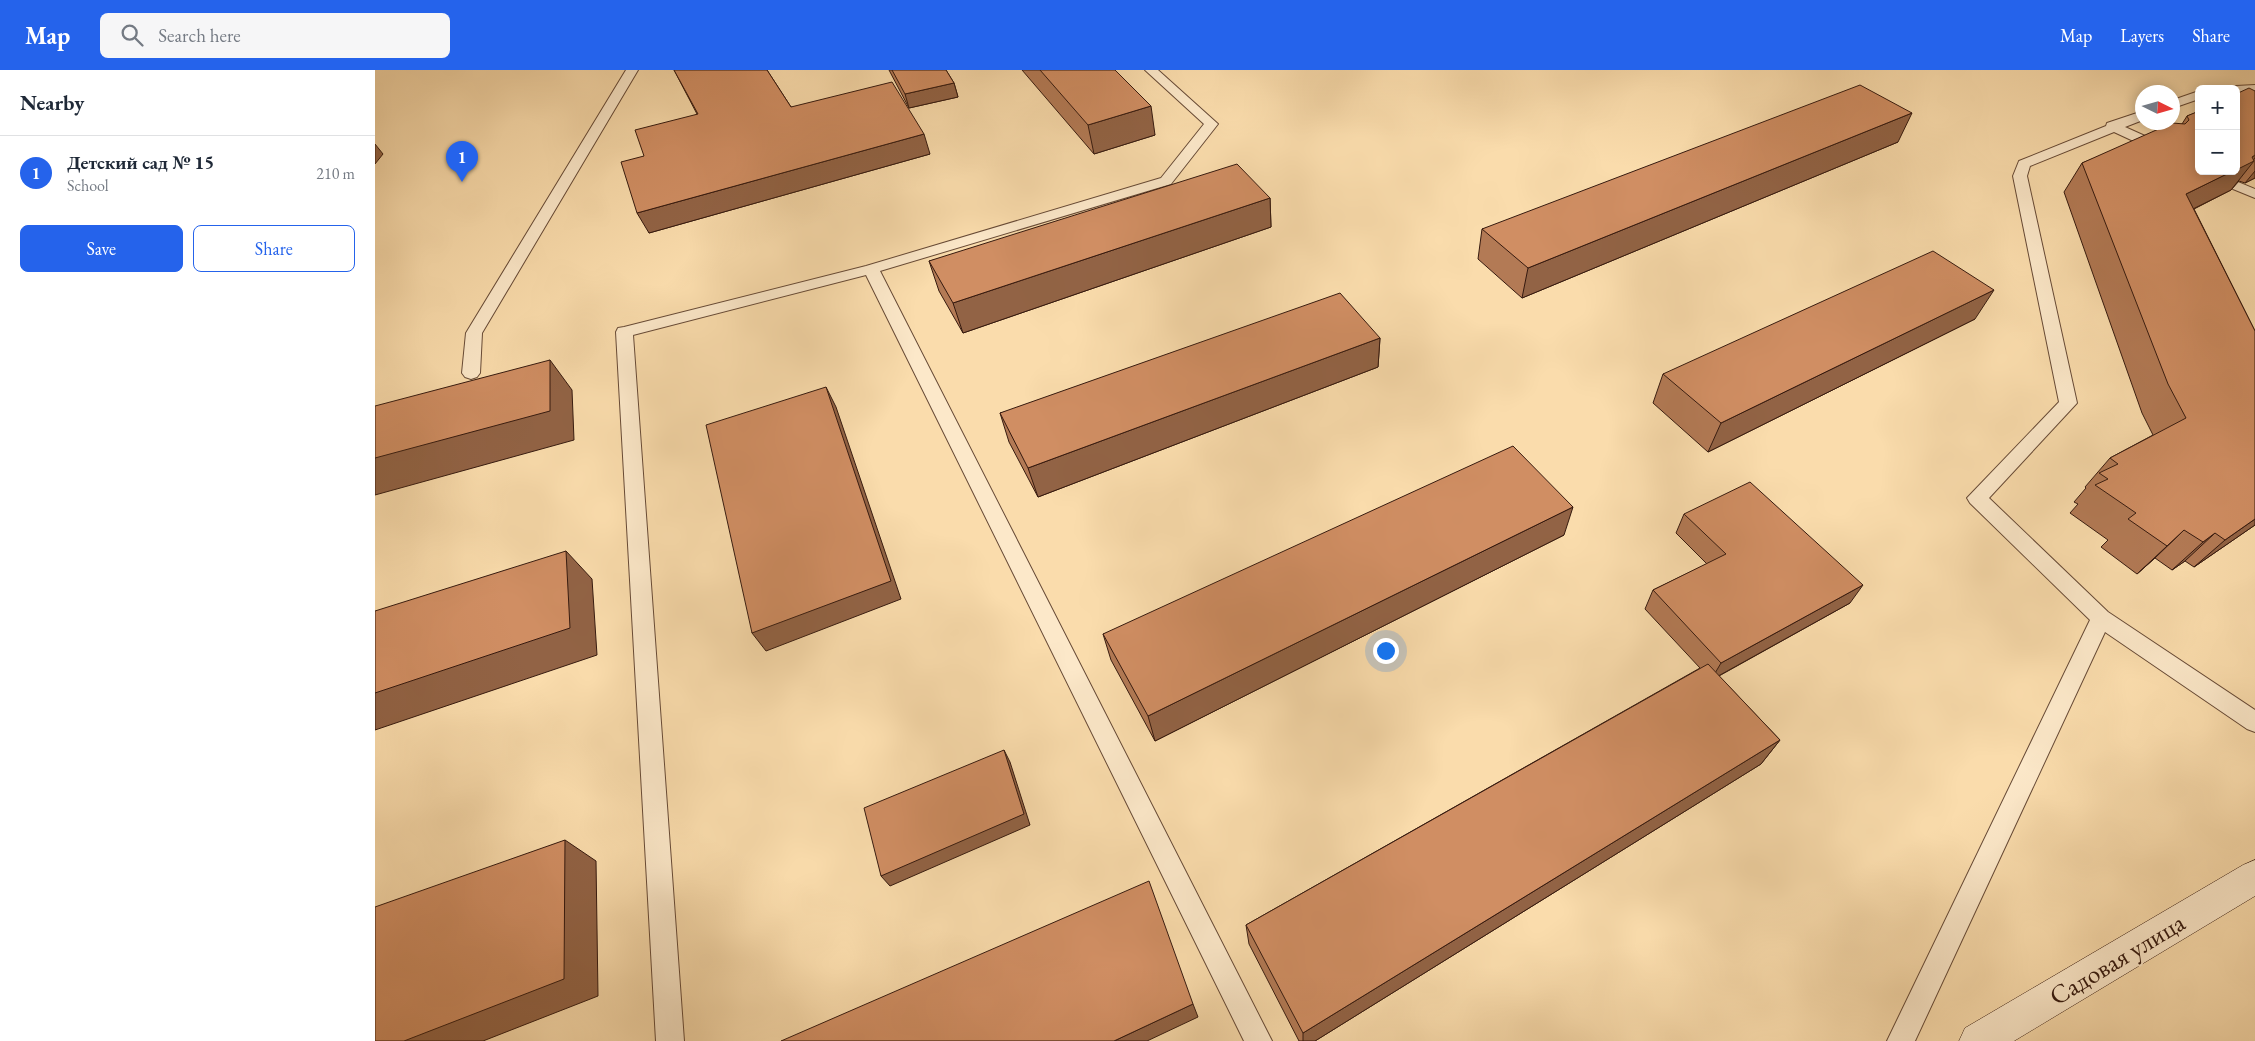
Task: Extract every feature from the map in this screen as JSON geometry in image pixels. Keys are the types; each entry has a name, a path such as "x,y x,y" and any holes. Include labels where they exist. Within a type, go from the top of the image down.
{"main road":[{"name":"Садовая улица","path":"1978,1041 2255,877"}],"lane":[{"path":"471,373 474,333 632,70"},
{"path":"670,1041 624,332 871,269 1166,181 1211,124 1151,70"},
{"path":"2240,90 2255,89"},
{"path":"2180,102 2195,96"},
{"path":"2135,118 2024,164 2020,176 2068,403 1977,498 2101,618 2255,722"},
{"path":"2112,126 2160,148"},
{"path":"2238,186 2255,194"},
{"path":"871,269 1258,1041"},
{"path":"1901,1041 2101,618"}],"building":[{"path":"674,70 767,70 791,107 892,82 924,134 637,213 621,162 644,156 635,130 698,114"},
{"path":"892,70 946,70 954,83 905,94"},
{"path":"1040,70 1115,70 1151,106 1088,125"},
{"path":"1860,85 1912,113 1528,268 1482,229"},
{"path":"2249,88 2255,91 2255,155 2252,157 2254,161 2240,168 2240,130 2240,92"},
{"path":"2195,113 2195,175 2225,175 2186,194 2255,331 2255,519 2225,540 2215,533 2203,542 2184,530 2167,546 2128,519 2136,513 2095,485 2108,479 2099,473 2118,464 2110,458 2186,418 2168,384 2082,163 2156,130 2180,130 2180,124 2185,124 2189,120 2187,116"},
{"path":"1237,164 1270,198 953,303 929,261"},
{"path":"1933,251 1994,290 1721,423 1663,374"},
{"path":"1340,293 1380,338 1028,468 1000,413"},
{"path":"550,360 550,411 375,458 375,406"},
{"path":"826,387 891,581 752,633 706,425"},
{"path":"1513,446 1573,507 1148,716 1103,634"},
{"path":"1750,482 1863,585 1721,663 1653,590 1726,554 1684,514"},
{"path":"566,551 570,628 375,693 375,611"},
{"path":"1708,664 1780,740 1303,1033 1246,925"},
{"path":"1004,750 1024,814 881,876 864,808"},
{"path":"565,840 564,979 404,1041 375,1041 375,907"},
{"path":"1149,881 1193,1004 1114,1041 781,1041"}],"place":[{"name":"Детский сад № 15","path":"462,182"}]}
